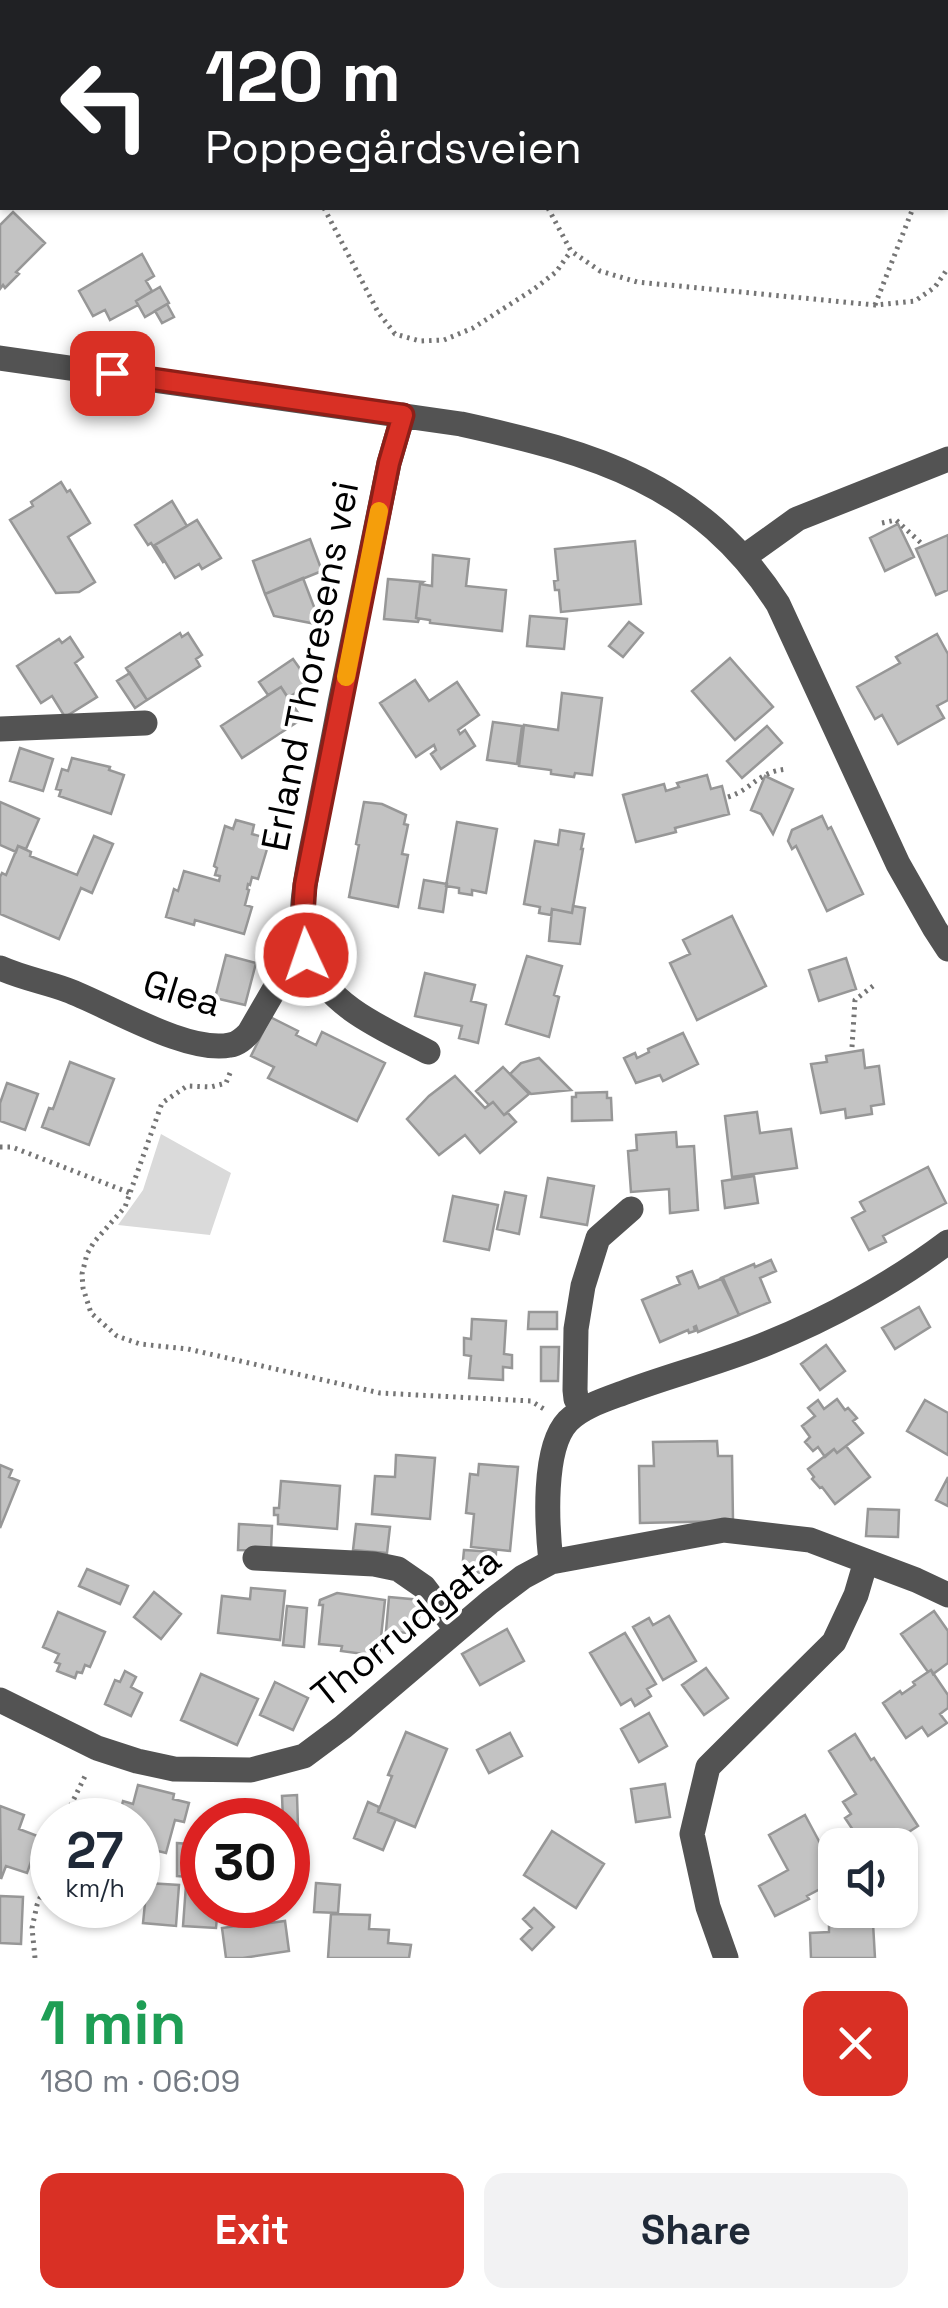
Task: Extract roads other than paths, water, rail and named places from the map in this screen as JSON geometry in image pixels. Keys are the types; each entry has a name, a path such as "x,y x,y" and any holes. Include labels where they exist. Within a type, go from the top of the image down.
{"street":[{"path":"0,358 461,424 591,457 625,470 688,506 744,557 778,604 898,864 948,948"},
{"name":"Erland Thoresens vei","path":"306,955 303,916 308,866 385,482 403,415"},
{"path":"744,557 797,519 948,459"},
{"path":"0,730 145,723"},
{"path":"306,955 315,973 342,1001 361,1016 428,1052"},
{"name":"Glea","path":"0,968 69,990 156,1030 191,1041 230,1045 250,1033 278,983 306,955"},
{"path":"574,1416 576,1329 582,1286 598,1238 631,1209"},
{"path":"574,1416 647,1384 768,1343 882,1286 948,1242"},
{"name":"Thorrudgata","path":"0,1700 97,1748 174,1769 251,1770 304,1756 456,1629 523,1577 550,1562 550,1458 554,1444 574,1416"},
{"path":"550,1562 724,1530 810,1540 948,1595"},
{"path":"255,1558 374,1564 398,1569 424,1587 456,1629"},
{"path":"726,1958 708,1907 692,1834 708,1767 834,1642 856,1595 866,1561"}]}
